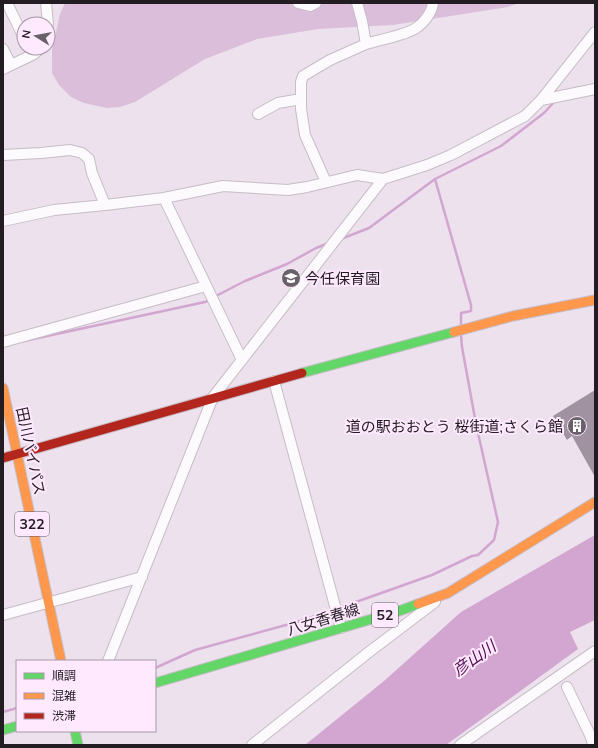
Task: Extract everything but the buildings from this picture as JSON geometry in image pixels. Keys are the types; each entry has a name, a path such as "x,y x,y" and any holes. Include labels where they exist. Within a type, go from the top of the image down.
{"main road":[{"path":"3,458 274,381 513,316 595,300"},
{"name":"田川バイパス","path":"3,388 50,603 61,660"},
{"name":"八女香春線","path":"156,684 399,611 448,593 595,502"},
{"path":"3,730 16,726"},
{"path":"75,732 78,745"}],"street":[{"path":"7,3 16,22"},
{"path":"46,3 47,16"},
{"path":"298,3 310,6 316,3"},
{"path":"357,3 366,44"},
{"path":"326,182 305,135 301,109 301,82 303,76 330,60 366,44 416,29 429,16 433,3"},
{"path":"3,221 54,210 164,198 223,186 288,190 357,175 382,179 427,165 451,155 525,116 541,100 595,32"},
{"path":"3,49 7,67 30,56"},
{"path":"541,100 595,89"},
{"path":"258,114 278,104 301,99"},
{"path":"3,155 70,150 82,153 89,159 92,173 105,205"},
{"path":"108,660 213,398 382,179"},
{"path":"164,198 242,360"},
{"path":"3,342 206,286"},
{"path":"274,381 341,628"},
{"path":"3,615 142,576"},
{"path":"252,745 369,652 448,593"},
{"path":"460,745 595,651"},
{"path":"567,687 591,737 592,745"}],"shaded area":[{"path":"65,3 519,3 508,7 393,25 318,29 257,39 205,59 135,102 120,107 107,108 84,103 71,97 59,85 52,73 52,56 56,56 56,32 60,14"}],"water":[{"name":"彦山川","path":"595,535 595,620 570,632 578,649 446,745 305,745 384,681 461,612"}],"waterway":[{"path":"341,239 369,228 435,179 501,146 544,113 555,101"},
{"path":"435,179 471,305 471,311 461,313 461,326"},
{"path":"214,297 245,281 287,264 316,248 329,243"},
{"path":"24,341 210,300"},
{"path":"339,608 432,575 472,556 478,555 494,540 498,522 476,424 461,335"},
{"path":"156,668 195,650 297,622 334,610"},
{"path":"3,712 16,708"}],"traffic: fast":[{"path":"302,373 454,332"},
{"path":"156,683 399,611 418,604"},
{"path":"3,730 16,726"},
{"path":"75,732 78,745"}],"traffic: slow":[{"path":"454,332 513,316 595,300"},
{"path":"3,388 61,660"},
{"path":"418,604 448,593 595,502"}],"traffic: jam":[{"path":"3,458 302,373"}],"place":[{"name":"今任保育園","path":"291,278"},
{"name":"道の駅おおとう 桜街道;さくら館","path":"577,426"}]}
